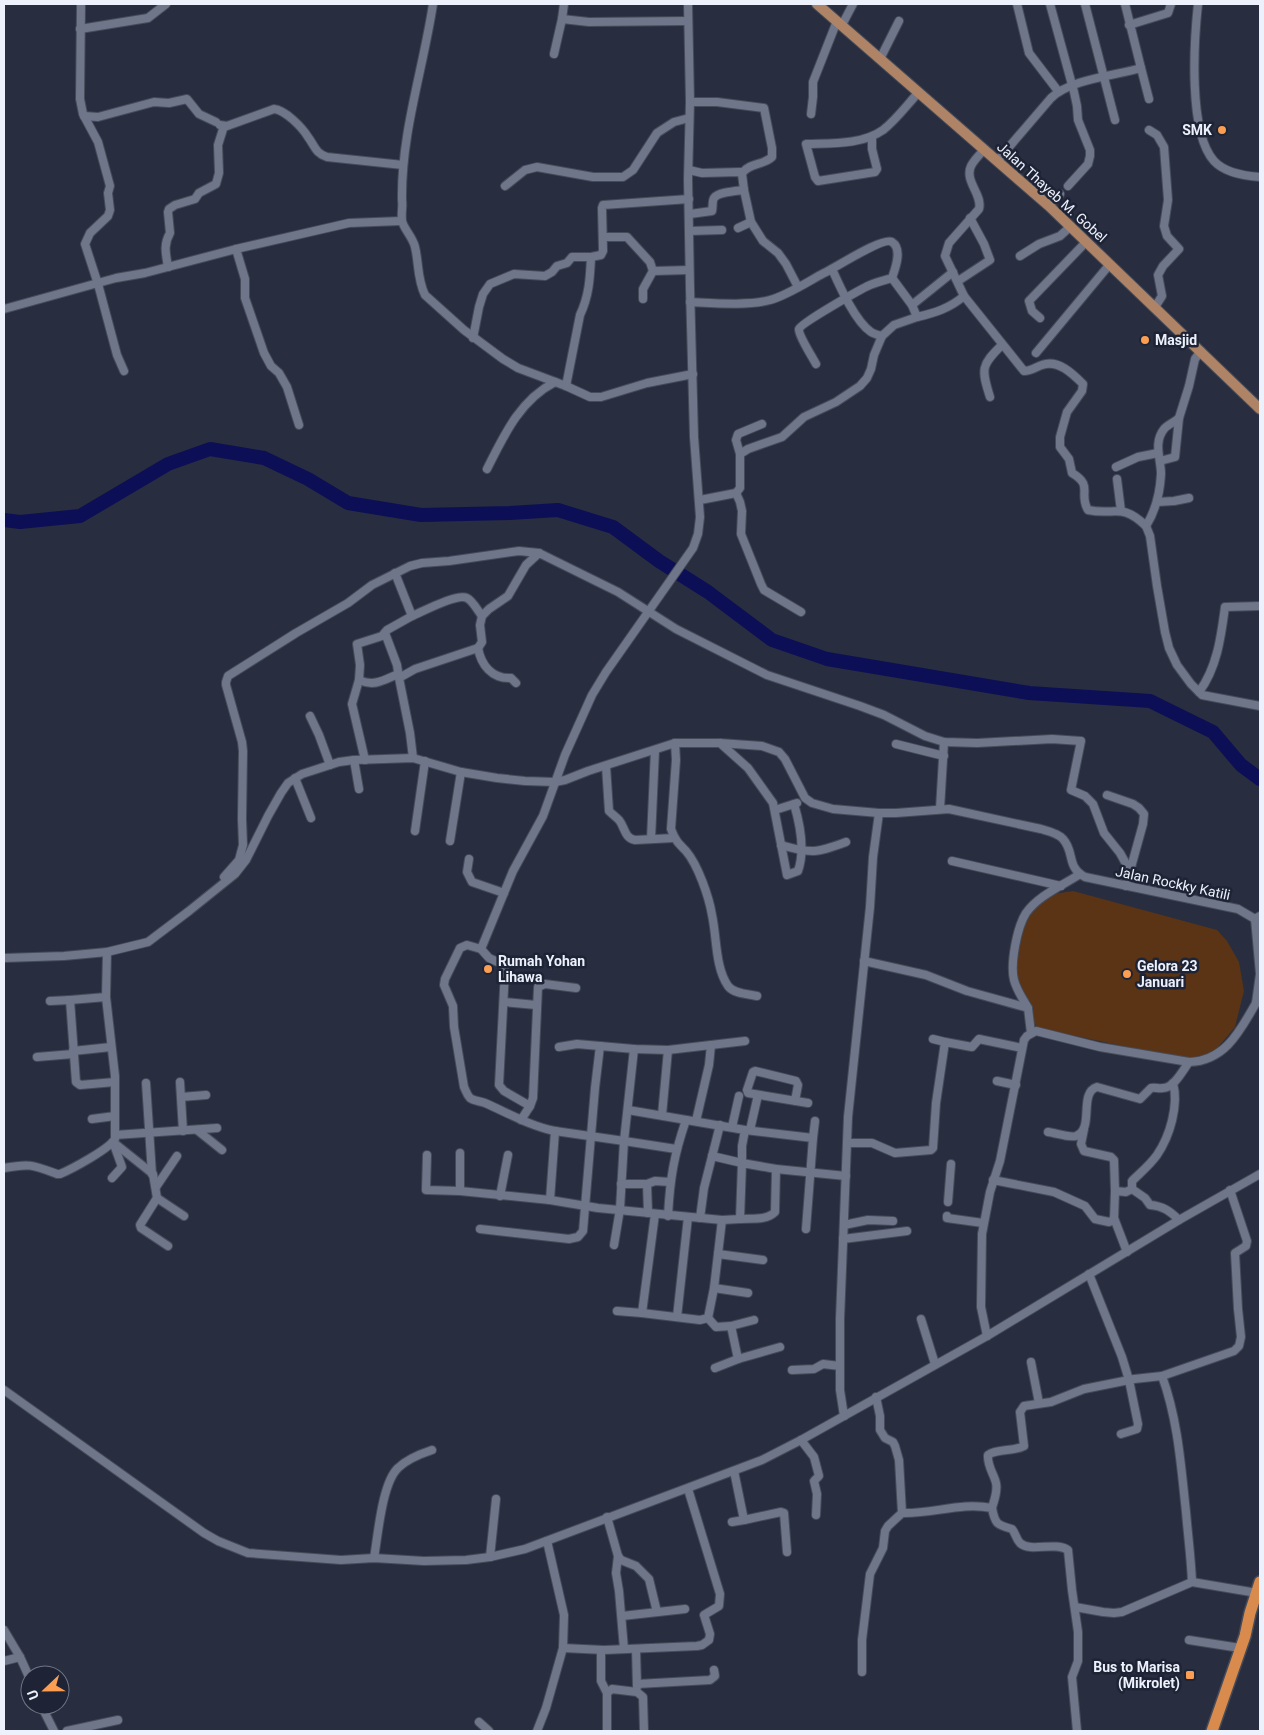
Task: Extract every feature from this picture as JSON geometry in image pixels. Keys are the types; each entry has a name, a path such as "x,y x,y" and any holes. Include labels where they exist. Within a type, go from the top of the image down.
{"highway":[{"path":"1212,1731 1259,1587"}],"main road":[{"name":"Jalan Thayeb M. Gobel","path":"817,4 1071,226 1260,409"}],"street":[{"path":"81,4 79,86 84,116 96,137 110,186 110,210 108,216 90,233 85,244 98,284 116,356 124,371"},
{"path":"80,29 148,18 166,4"},
{"path":"433,4 412,106 403,165 401,221 415,246 417,268 425,295 473,338 518,368 590,397 601,398 647,383 693,374"},
{"path":"554,54 564,4"},
{"path":"481,949 513,871 543,816 554,782 592,695 693,548 698,534 700,500 696,466 689,270 690,102 688,4"},
{"path":"811,114 813,82 839,23 853,4"},
{"path":"1016,4 1028,52 1058,91"},
{"path":"1050,4 1072,85 1078,120 1090,150 1088,164 1068,186"},
{"path":"1085,4 1115,120"},
{"path":"1125,4 1149,99"},
{"path":"1129,25 1168,13 1171,4"},
{"path":"1198,4 1195,62 1197,119 1202,139 1214,160 1222,166 1236,173 1260,177"},
{"path":"562,19 580,22 688,21"},
{"path":"880,59 899,21"},
{"path":"997,161 1058,91 1072,85 1141,68"},
{"path":"872,136 872,149 877,169 875,172 818,181 815,178 806,144 842,142 872,136 887,126 918,93"},
{"path":"84,116 98,117 154,102 169,103 187,99 199,114 220,124 274,109 293,120 321,155 403,165"},
{"path":"690,102 717,102 764,108 772,157 767,161 748,166 742,173 744,190 751,222 763,241 778,253 786,264 798,287"},
{"path":"505,186 525,170 537,167 593,177 623,177 633,170 657,133 674,122 689,118"},
{"path":"168,267 165,248 166,240 170,233 169,209 175,205 195,199 199,193 216,184 219,173 218,145 220,124"},
{"path":"1149,130 1157,135 1164,147 1168,200 1164,226 1167,236 1179,249 1158,275 1162,296 1155,307"},
{"path":"984,150 970,170 972,185 981,204 979,209 948,244 945,256 964,296 1025,371 1044,364 1056,364 1063,367 1083,384 1082,391 1065,418 1060,437 1060,447 1069,459 1072,473 1082,480 1088,510 1103,512 1121,511 1134,516 1146,526 1150,536 1157,586 1170,648 1177,665 1199,692 1212,698 1260,706"},
{"path":"689,170 702,173 742,173"},
{"path":"690,214 712,211 713,200 717,195 730,191 744,190"},
{"path":"1049,206 1060,194"},
{"path":"473,338 483,294 486,288 494,281 516,274 545,276 557,266 567,263 571,257 592,258 599,257 603,253 603,205 689,199"},
{"path":"958,281 990,260 970,218"},
{"path":"4,309 41,297 116,278 349,223 401,221"},
{"path":"738,228 751,222"},
{"path":"1020,256 1039,244 1060,236 1071,226"},
{"path":"689,231 722,230"},
{"path":"603,236 627,236 650,262 653,271 643,289 643,299"},
{"path":"690,302 766,302 773,300 863,252 888,241 893,242 897,247 892,278 912,305 917,317"},
{"path":"1040,318 1032,311 1029,301 1086,242"},
{"path":"236,249 245,279 246,298 264,353 287,387 299,425"},
{"path":"566,386 580,315 585,304 592,258"},
{"path":"1036,353 1110,264"},
{"path":"832,269 846,299 865,327 872,334 882,336"},
{"path":"653,271 689,270"},
{"path":"912,305 953,272"},
{"path":"816,364 800,335 799,330 804,323 868,286 892,278"},
{"path":"740,454 748,449 782,437 804,417 836,402 860,386 867,378 871,369 874,354 882,336 894,325 941,311 964,296"},
{"path":"990,397 984,379 986,362 1002,345"},
{"path":"1116,467 1148,454 1159,457 1175,457 1179,418 1190,386 1195,359 1201,351"},
{"path":"487,469 521,409 544,388 555,382"},
{"path":"1146,526 1157,502 1161,473 1159,457 1161,434 1164,428 1179,418"},
{"path":"700,500 736,494 740,488 740,454 736,440 738,434 762,424"},
{"path":"1117,479 1121,511"},
{"path":"736,494 742,511 741,534 764,590 801,612"},
{"path":"1157,502 1189,498"},
{"path":"214,891 239,860 243,845 243,747 226,685 226,680 233,672 348,603 372,585 410,566 519,551 538,554 618,592 648,612 709,647 767,675 884,715 925,736 944,742 977,743 1052,739 1081,741 1072,790 1085,796 1093,804 1104,833 1120,853 1130,870"},
{"path":"359,680 366,684 374,684 478,648 482,642 480,625 482,616 508,596 526,565 538,554"},
{"path":"395,573 412,616"},
{"path":"365,760 352,704 359,680 360,665 357,644 375,639 412,616 437,604 462,597 466,597 472,602 482,616"},
{"path":"1199,692 1208,679 1216,659 1225,607 1260,606"},
{"path":"385,633 399,676 413,758"},
{"path":"478,648 482,662 493,674 504,678 511,678 516,683"},
{"path":"310,716 330,765"},
{"path":"940,809 944,742"},
{"path":"720,743 748,768 773,803 787,875 798,871 801,862 799,820 794,804"},
{"path":"4,958 107,952 148,942 235,874 246,860 280,793 295,778 330,765 354,760 413,758 461,772 525,781 554,782 675,744 720,743 762,746 779,752 789,766 805,798 812,803 833,809 896,814 940,809 962,811 1052,832 1063,838 1073,868 1080,874 1046,895 1027,912 1020,927 1014,954 1013,978 1028,1008 1031,1033"},
{"path":"675,744 676,760 671,829 674,838 686,852 698,873 708,896 722,973 727,984 735,992 757,996"},
{"path":"896,744 944,756"},
{"path":"650,839 655,750"},
{"path":"354,760 359,789"},
{"path":"416,831 425,761"},
{"path":"606,766 609,811 618,819 630,840 674,838"},
{"path":"450,841 461,772"},
{"path":"295,778 311,818"},
{"path":"1107,795 1133,804 1144,814 1126,886"},
{"path":"775,810 805,798"},
{"path":"844,1416 841,1403 840,1366 841,1273 846,1176 853,1064 879,813"},
{"path":"781,845 816,852 829,850 846,842"},
{"path":"469,859 467,872 472,882 504,893"},
{"path":"952,861 1061,886"},
{"name":"Jalan Rockky Katili","path":"1080,874 1085,877 1238,909 1258,917"},
{"path":"987,1336 982,1307 983,1223 993,1180 1000,1160 1024,1040 1036,1031 1100,1047 1189,1062 1200,1062 1212,1056 1228,1046 1258,1002 1260,974 1258,917"},
{"path":"530,1106 504,1091 499,1085 504,1002 504,966 489,958 481,949 467,945 460,948 444,985 453,1006 454,1027 464,1087 472,1100 484,1103 544,1129 676,1148"},
{"path":"107,952 106,997 115,1082 116,1116 114,1138 122,1167 112,1178"},
{"path":"864,961 926,975 967,991 1028,1008"},
{"path":"521,1120 533,1098 538,989 541,985 545,984 576,988"},
{"path":"50,1001 106,997"},
{"path":"70,1000 76,1082 78,1084 115,1082"},
{"path":"504,1002 536,1005"},
{"path":"933,1039 972,1047 979,1039 1022,1048"},
{"path":"558,1047 577,1044 668,1050 745,1041"},
{"path":"848,1142 872,1143 895,1153 933,1148 936,1103 945,1042"},
{"path":"696,1121 709,1065 711,1045"},
{"path":"480,1229 573,1239 578,1237 583,1231 600,1046"},
{"path":"37,1057 112,1047"},
{"path":"614,1245 620,1209 624,1141 634,1049"},
{"path":"662,1115 668,1050"},
{"path":"1127,1252 1114,1218 1114,1160 1110,1157 1084,1151 1081,1144 1087,1115 1088,1093 1091,1089 1097,1087 1140,1099 1150,1088 1162,1089 1168,1087 1189,1062"},
{"path":"795,1101 798,1085 796,1081 754,1070 751,1074 746,1090 748,1093 758,1095 795,1101 808,1103"},
{"path":"997,1081 1016,1084"},
{"path":"180,1082 183,1131"},
{"path":"146,1083 152,1174 157,1198 140,1225 141,1228 168,1246"},
{"path":"1132,1189 1132,1181 1156,1156 1166,1140 1176,1094 1173,1083"},
{"path":"180,1097 206,1095"},
{"path":"740,1219 742,1146 758,1095"},
{"path":"732,1127 739,1096"},
{"path":"628,1110 747,1130 813,1138"},
{"path":"92,1119 116,1116"},
{"path":"668,1216 670,1182 676,1148 686,1120"},
{"path":"806,1229 814,1122"},
{"path":"700,1218 704,1188 720,1125"},
{"path":"1048,1132 1075,1136 1084,1127"},
{"path":"4,1168 21,1164 38,1166 60,1174 96,1154 114,1138 217,1128"},
{"path":"197,1130 222,1150"},
{"path":"550,1200 555,1131"},
{"path":"114,1138 152,1174"},
{"path":"460,1153 460,1191"},
{"path":"427,1155 426,1190 460,1191 550,1200 668,1216 722,1220 766,1218 772,1215 775,1212 776,1169"},
{"path":"500,1196 508,1155"},
{"path":"156,1187 177,1156"},
{"path":"712,1156 776,1169 846,1176"},
{"path":"948,1202 951,1164"},
{"path":"4,1390 76,1443 115,1468 150,1495 218,1541 248,1553 342,1560 374,1558 424,1561 466,1560 490,1557 526,1549 762,1460 802,1440 987,1336 1179,1220 1260,1174"},
{"path":"993,1180 1054,1192 1085,1206 1095,1219 1111,1222 1114,1218"},
{"path":"621,1184 670,1182"},
{"path":"642,1313 651,1213 647,1184"},
{"path":"1115,1191 1126,1192 1132,1189"},
{"path":"1132,1189 1145,1198 1150,1205 1161,1206 1170,1211 1179,1220"},
{"path":"1077,1731 1072,1677 1078,1661 1078,1632 1068,1550 1053,1546 1023,1546 1016,1538 1012,1529 996,1523 992,1508 997,1489 988,1456 995,1452 1018,1449 1024,1446 1020,1412 1024,1406 1057,1400 1084,1389 1162,1376 1222,1356 1234,1351 1239,1346 1241,1337 1235,1253 1246,1246 1247,1240 1230,1190"},
{"path":"157,1198 184,1216"},
{"path":"947,1216 947,1218 983,1223"},
{"path":"677,1317 688,1217"},
{"path":"708,1318 714,1288 722,1220"},
{"path":"844,1225 868,1220 893,1221"},
{"path":"843,1239 907,1231"},
{"path":"718,1254 763,1260"},
{"path":"1089,1274 1119,1346 1129,1380 1138,1427 1121,1434"},
{"path":"714,1288 748,1293"},
{"path":"617,1311 700,1320 708,1318"},
{"path":"708,1318 716,1327 731,1326 754,1320"},
{"path":"921,1319 935,1364"},
{"path":"731,1326 738,1359"},
{"path":"715,1368 780,1347"},
{"path":"1031,1362 1039,1403"},
{"path":"792,1370 814,1369 823,1364 840,1366"},
{"path":"1162,1376 1172,1409 1179,1444 1192,1582"},
{"path":"876,1397 880,1416 880,1430 885,1438 895,1446 899,1460 902,1513"},
{"path":"802,1440 814,1457 819,1476 814,1480 818,1494 816,1515"},
{"path":"374,1558 383,1503 388,1484 396,1469 410,1459 432,1450"},
{"path":"734,1470 744,1520"},
{"path":"563,1648 601,1650 698,1646 704,1644 710,1638 704,1615 719,1606 720,1594 688,1489"},
{"path":"490,1557 496,1499"},
{"path":"862,1672 862,1640 870,1574 882,1548 888,1526 902,1513 929,1512 944,1508 976,1506 992,1508"},
{"path":"732,1522 784,1513 787,1552"},
{"path":"607,1518 618,1556 616,1573 624,1649"},
{"path":"537,1731 546,1708 563,1648 564,1615 547,1541"},
{"path":"618,1556 621,1560 636,1566 650,1579 657,1612"},
{"path":"1075,1607 1103,1612 1122,1612 1192,1582 1259,1587"},
{"path":"622,1616 685,1609"},
{"path":"4,1630 12,1659"},
{"path":"1189,1640 1240,1648"},
{"path":"636,1649 637,1692"},
{"path":"601,1650 601,1682 607,1692 607,1731"},
{"path":"637,1684 710,1680 715,1676 714,1670"},
{"path":"607,1692 612,1689 637,1692 643,1698 644,1731"},
{"path":"46,1715 54,1731"},
{"path":"67,1731 118,1720"},
{"path":"479,1722 489,1731"}],"shaded area":[{"name":"Gelora 23 Januari","path":"1073,891 1217,930 1227,941 1239,962 1244,991 1235,1027 1214,1052 1195,1061 1037,1028 1014,984 1014,959 1020,934 1026,922 1041,903 1053,895"}],"waterway":[{"path":"4,520 20,522 80,516 168,464 210,449 264,458 308,479 348,503 421,515 558,510 613,527 659,561 708,592 772,640 827,659 1029,693 1150,701 1213,732 1241,765 1260,779"}],"place":[{"name":"SMK","path":"1222,130"},
{"name":"Masjid","path":"1145,340"},
{"name":"Rumah Yohan Lihawa","path":"488,969"},
{"name":"Gelora 23 Januari","path":"1127,974"},
{"name":"Bus to Marisa (Mikrolet)","path":"1190,1675"}]}
